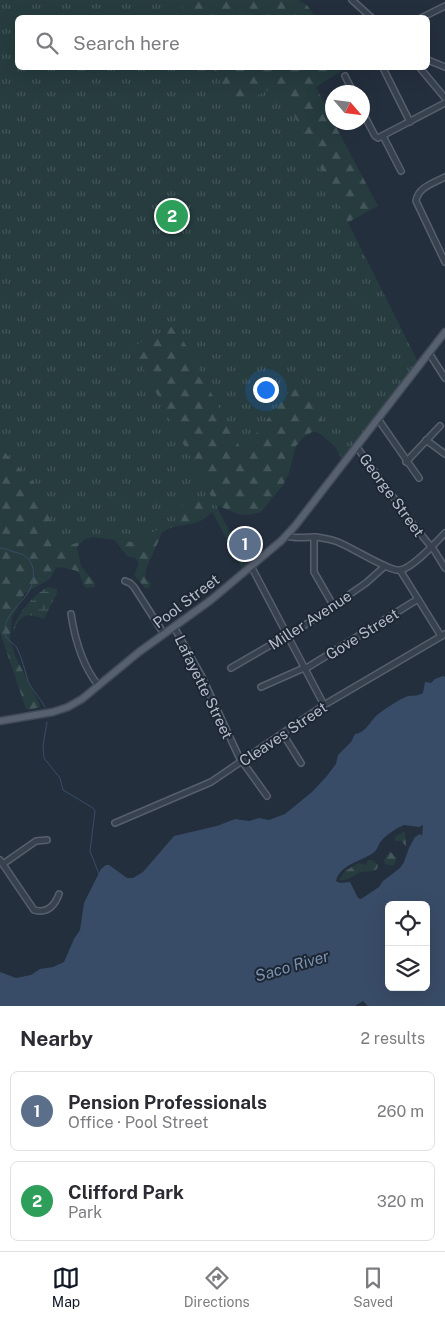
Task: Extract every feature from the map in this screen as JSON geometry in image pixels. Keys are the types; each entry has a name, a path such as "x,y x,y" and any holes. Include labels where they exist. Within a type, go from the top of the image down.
{"main road":[{"name":"Pool Street","path":"0,722 47,714 62,709 84,697 143,649 198,610 286,536 445,332"}],"street":[{"path":"352,0 369,15"},
{"path":"427,15 445,6"},
{"path":"430,61 445,67"},
{"path":"384,70 410,122"},
{"path":"422,70 445,98"},
{"path":"345,76 350,85"},
{"path":"370,127 375,137 378,138 445,103"},
{"path":"383,136 401,171"},
{"path":"445,177 422,190 417,196 417,206 445,262"},
{"path":"429,353 445,378"},
{"path":"378,419 418,478"},
{"path":"406,462 440,426"},
{"path":"426,440 445,454"},
{"name":"George Street","path":"356,446 445,568"},
{"path":"286,536 292,538 314,537 329,539 348,546 385,566 400,570 407,567 445,533"},
{"path":"314,537 314,572 333,605"},
{"path":"251,566 324,706"},
{"name":"Miller Avenue","path":"231,668 288,636 370,580 385,566"},
{"path":"400,570 443,635"},
{"path":"125,581 130,583 136,590 164,634"},
{"name":"Gove Street","path":"261,687 305,668 418,599"},
{"path":"71,614 75,639 88,671 98,685"},
{"name":"Lafayette Street","path":"174,627 202,677 239,757 267,796"},
{"name":"Cleaves Street","path":"115,823 204,786 324,706 443,635"},
{"path":"283,734 301,764"},
{"path":"47,840 36,841 1,862 34,910 41,911 50,908 56,903 59,894"}],"green space":[{"path":"0,0 298,0 307,5 314,15 15,15 15,70 343,70 316,87 325,105 325,130 338,130 378,206 343,225 344,455 322,435 312,432 296,446 289,473 283,485 261,512 249,515 237,514 219,506 200,521 175,526 166,530 162,533 146,569 145,578 151,583 149,588 145,588 134,575 138,562 135,558 127,556 113,538 89,535 77,547 81,566 95,583 95,587 87,588 84,586 77,571 61,567 56,568 50,579 25,593 12,617 10,637 15,656 40,707 26,709 0,632"},
{"path":"0,0 179,0 187,15 15,15 15,70 214,70 234,107 279,85 418,362 342,460 300,378 242,451 175,325 132,347 247,564 242,568 208,504 196,499 183,501 181,518 132,542 92,537 63,548 33,482 0,448"},
{"path":"48,587 57,589 57,593 44,619 33,616 24,617 18,622 13,633 16,621 20,614 37,594"},
{"path":"405,832 406,846 401,841 395,841 395,837"},
{"path":"390,851 397,858 393,866 385,864 384,860"},
{"path":"368,860 373,860 378,865 377,869 359,873 345,880 339,880 345,871 359,863 366,865"}],"water":[{"name":"Saco River","path":"445,677 445,1006 368,1006 363,1001 355,1006 0,1006 0,972 16,978 31,975 40,969 53,967 64,962 80,930 84,903 101,869 106,865 109,865 127,878 133,878 143,872 174,836 217,826 235,819 249,821 259,818 269,820 285,814 312,792 326,777 336,764 338,755 351,742 355,734 363,731 378,715 394,703 408,696 423,693 425,682 431,683 435,679","holes":["404,825 419,827 423,825 422,836 420,834 415,837 400,868 383,881 379,887 361,899 358,898 350,882 340,883 336,881 346,867 373,853 392,831"]}],"waterway":[{"path":"0,548 24,555 33,568 32,586 9,616 6,622 5,634 17,648 29,684 45,707"},
{"path":"47,722 43,746 44,758 60,778 63,790 95,811 90,851 99,874"}],"place":[{"name":"Clifford Park","path":"172,216"},
{"name":"Pension Professionals","path":"245,544"}]}
